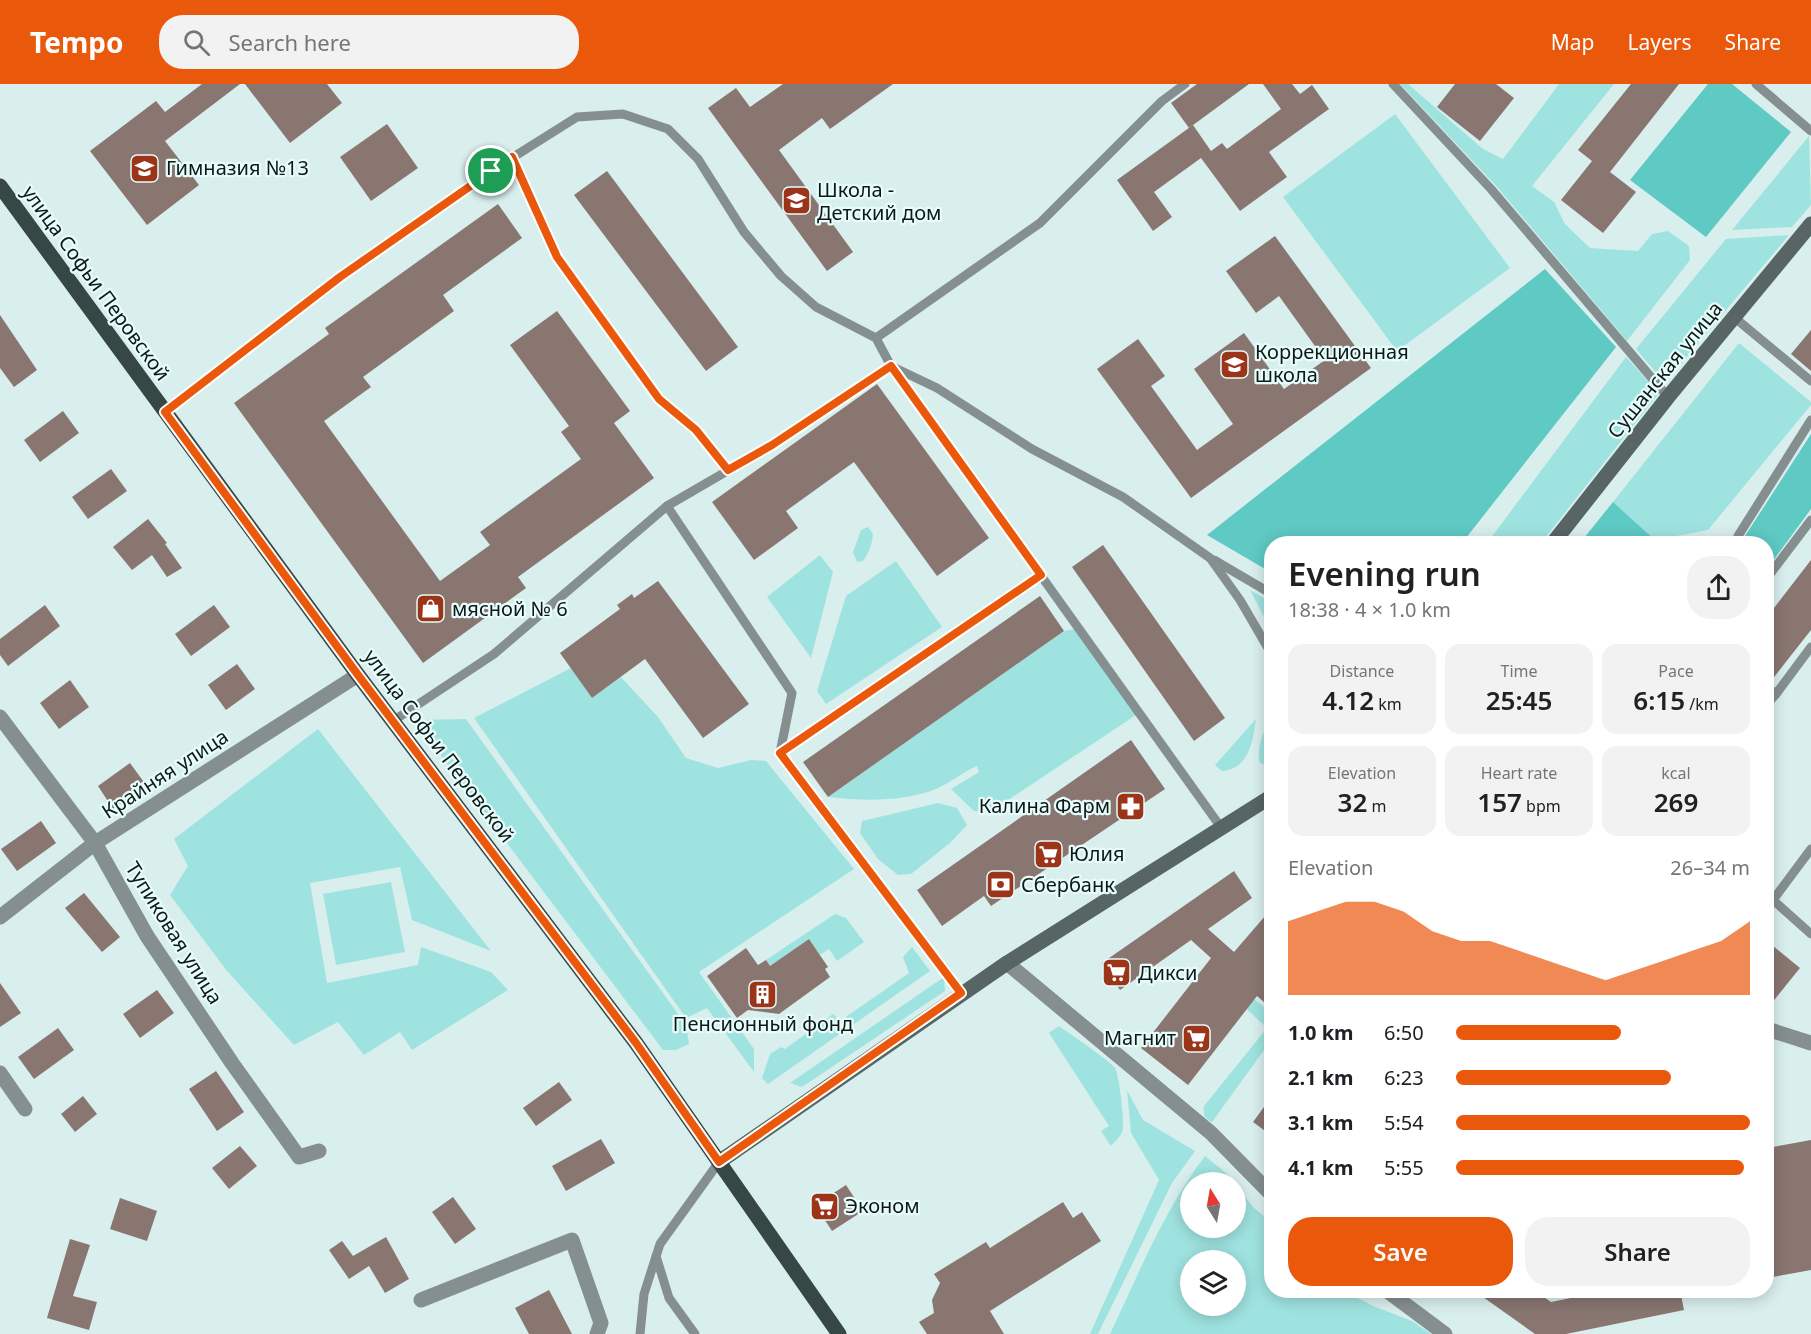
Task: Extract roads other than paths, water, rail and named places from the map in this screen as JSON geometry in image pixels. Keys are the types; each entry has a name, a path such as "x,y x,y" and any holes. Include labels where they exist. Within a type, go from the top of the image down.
{"main road":[{"name":"улица Софьи Перовской","path":"0,186 358,675 636,1043 839,1334"},
{"name":"Сушанская улица","path":"1559,536 1668,397 1811,224"},
{"path":"719,1162 961,993 1220,826 1264,801"}],"street":[{"name":"Крайняя улица","path":"0,917 95,843 358,675"},
{"name":"Тупиковая улица","path":"0,717 95,843 147,936 232,1064 299,1157 319,1151"},
{"path":"1007,963 1211,1134 1264,1187"},
{"path":"1774,1031 1811,1043"},
{"path":"0,1073 25,1109"},
{"path":"421,1300 572,1240 601,1323 597,1334"},
{"path":"1397,1298 1445,1334"}],"lane":[{"path":"876,338 1040,223 1162,101 1185,84"},
{"path":"1394,84 1491,189 1668,397"},
{"path":"1756,84 1811,131"},
{"path":"165,412 340,277 512,157 577,117 623,114 668,129 698,159 744,232 781,276 816,307 876,338 891,366 1220,826"},
{"path":"512,157 557,257 659,399 696,430 728,470"},
{"path":"1735,318 1811,381"},
{"path":"393,721 494,654 667,506 772,445 891,366"},
{"path":"891,366 937,388 1032,449 1124,497 1210,558 1264,589"},
{"path":"1738,536 1811,420"},
{"path":"667,506 792,693 780,753 961,993"},
{"path":"1774,569 1811,520"},
{"path":"1210,558 1240,600 1264,640"},
{"path":"780,753 1041,575"},
{"path":"1776,694 1811,647"},
{"path":"1774,899 1811,849"},
{"path":"1774,901 1811,934"},
{"path":"640,1334 644,1294 660,1244 719,1162"},
{"path":"656,1256 669,1298 695,1334"}],"place":[{"name":"Гимназия №13","path":"145,168"},
{"name":"Школа - Детский дом","path":"796,201"},
{"name":"Коррекционная школа","path":"1234,364"},
{"name":"мясной № 6","path":"431,609"},
{"name":"Калина Фарм","path":"1131,806"},
{"name":"Юлия","path":"1048,854"},
{"name":"Сбербанк","path":"1000,885"},
{"name":"Дикси","path":"1117,973"},
{"name":"Пенсионный фонд","path":"763,994"},
{"name":"Магнит","path":"1197,1038"},
{"name":"Эконом","path":"824,1206"}]}
